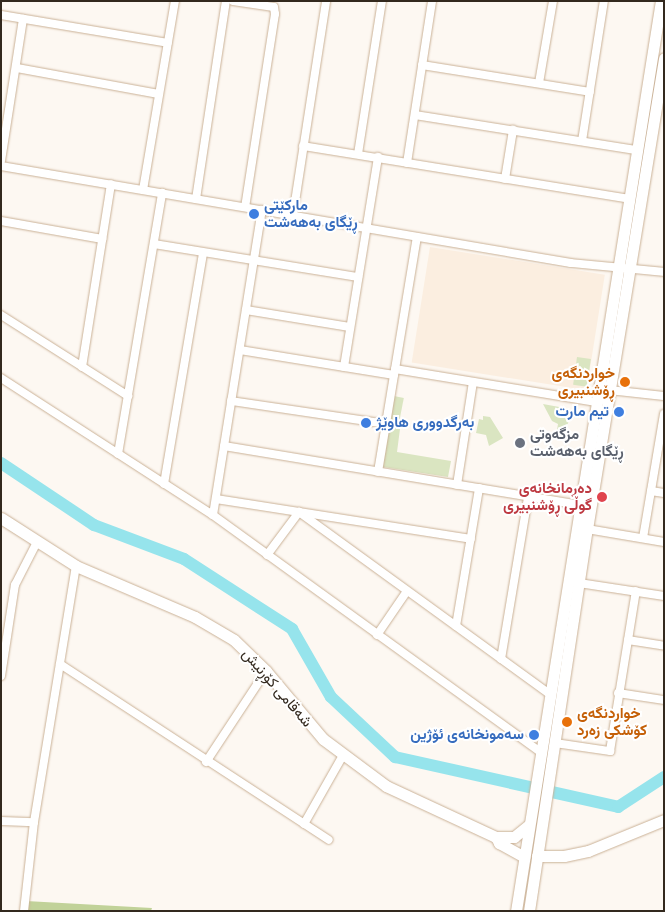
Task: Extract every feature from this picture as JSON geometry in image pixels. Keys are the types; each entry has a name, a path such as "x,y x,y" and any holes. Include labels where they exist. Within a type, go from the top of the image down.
{"main road":[{"path":"516,911 661,1"},
{"path":"529,911 587,529 664,58"},
{"name":"شەقامی کۆڕنیش","path":"1,518 76,566 215,627 239,644 266,671 305,720 342,757 386,786 496,837 524,857"},
{"path":"540,752 552,760"},
{"path":"537,856 564,856 588,851 664,820"},
{"path":"496,837 514,837 529,825"}],"street":[{"path":"143,190 175,1"},
{"path":"196,199 226,1"},
{"path":"233,1 255,2 274,7 275,24 245,207"},
{"path":"293,215 326,1"},
{"path":"358,154 382,1"},
{"path":"408,163 432,1"},
{"path":"539,83 553,1"},
{"path":"582,141 604,1"},
{"path":"1,15 168,43"},
{"path":"1,161 24,19"},
{"path":"422,65 590,92"},
{"path":"16,68 160,94"},
{"path":"415,115 637,150"},
{"path":"505,178 513,130"},
{"path":"303,146 629,199"},
{"path":"344,367 378,157"},
{"path":"1,166 417,237 617,268 664,272"},
{"path":"82,367 111,184"},
{"path":"118,454 162,193"},
{"path":"213,516 262,210"},
{"path":"1,221 102,239"},
{"path":"378,472 417,237"},
{"path":"154,244 358,277"},
{"path":"164,484 203,252"},
{"path":"246,310 350,326"},
{"path":"1,315 128,396"},
{"path":"240,350 344,367 473,382 596,402"},
{"path":"1,378 213,516 540,752"},
{"path":"457,485 473,382"},
{"path":"609,390 664,396"},
{"path":"232,401 386,424"},
{"path":"643,538 661,442 664,414"},
{"path":"224,446 580,505"},
{"path":"456,626 479,488"},
{"path":"651,491 664,493"},
{"path":"501,659 528,497"},
{"path":"216,499 471,539"},
{"path":"267,555 299,512"},
{"path":"299,512 550,694"},
{"path":"587,529 664,542"},
{"path":"1,676 3,652 15,585 37,542"},
{"path":"24,911 34,822 76,566"},
{"path":"579,583 664,596"},
{"path":"377,635 407,591"},
{"path":"554,743 610,751 636,591"},
{"path":"628,640 664,646"},
{"path":"60,664 206,762 329,840"},
{"path":"206,762 266,671"},
{"path":"618,693 664,700"},
{"path":"304,824 342,757"},
{"path":"1,821 34,822"}],"shaded area":[{"path":"430,247 605,275 587,390 412,363"}],"green space":[{"path":"577,357 591,359 587,387 573,385"},
{"path":"394,396 404,398 399,422 389,421"},
{"path":"543,404 570,409 566,438 562,439 557,430 558,424 552,421"},
{"path":"483,416 490,417 503,438 489,446 486,435 476,433 479,419 483,420"},
{"path":"389,427 400,429 397,452 451,461 448,477 383,467"},
{"path":"26,901 152,908 151,911 25,911"}],"waterway":[{"path":"1,463 94,525 184,559 292,629 331,697 395,757 618,807 664,777"}],"place":[{"name":"مارکێتی ڕێگای بەهەشت","path":"254,214"},
{"name":"خواردنگەی ڕۆشنبیری","path":"625,382"},
{"name":"تیم مارت","path":"619,412"},
{"name":"بەرگدووری هاوێژ","path":"366,423"},
{"name":"مزگەوتی ڕێگای بەھەشت","path":"520,443"},
{"name":"دەرمانخانەی گوڵی ڕۆشنبیری","path":"602,497"},
{"name":"خواردنگەی کۆشکی زەرد","path":"567,722"},
{"name":"سەمونخانەی ئۆژین","path":"534,735"}]}
